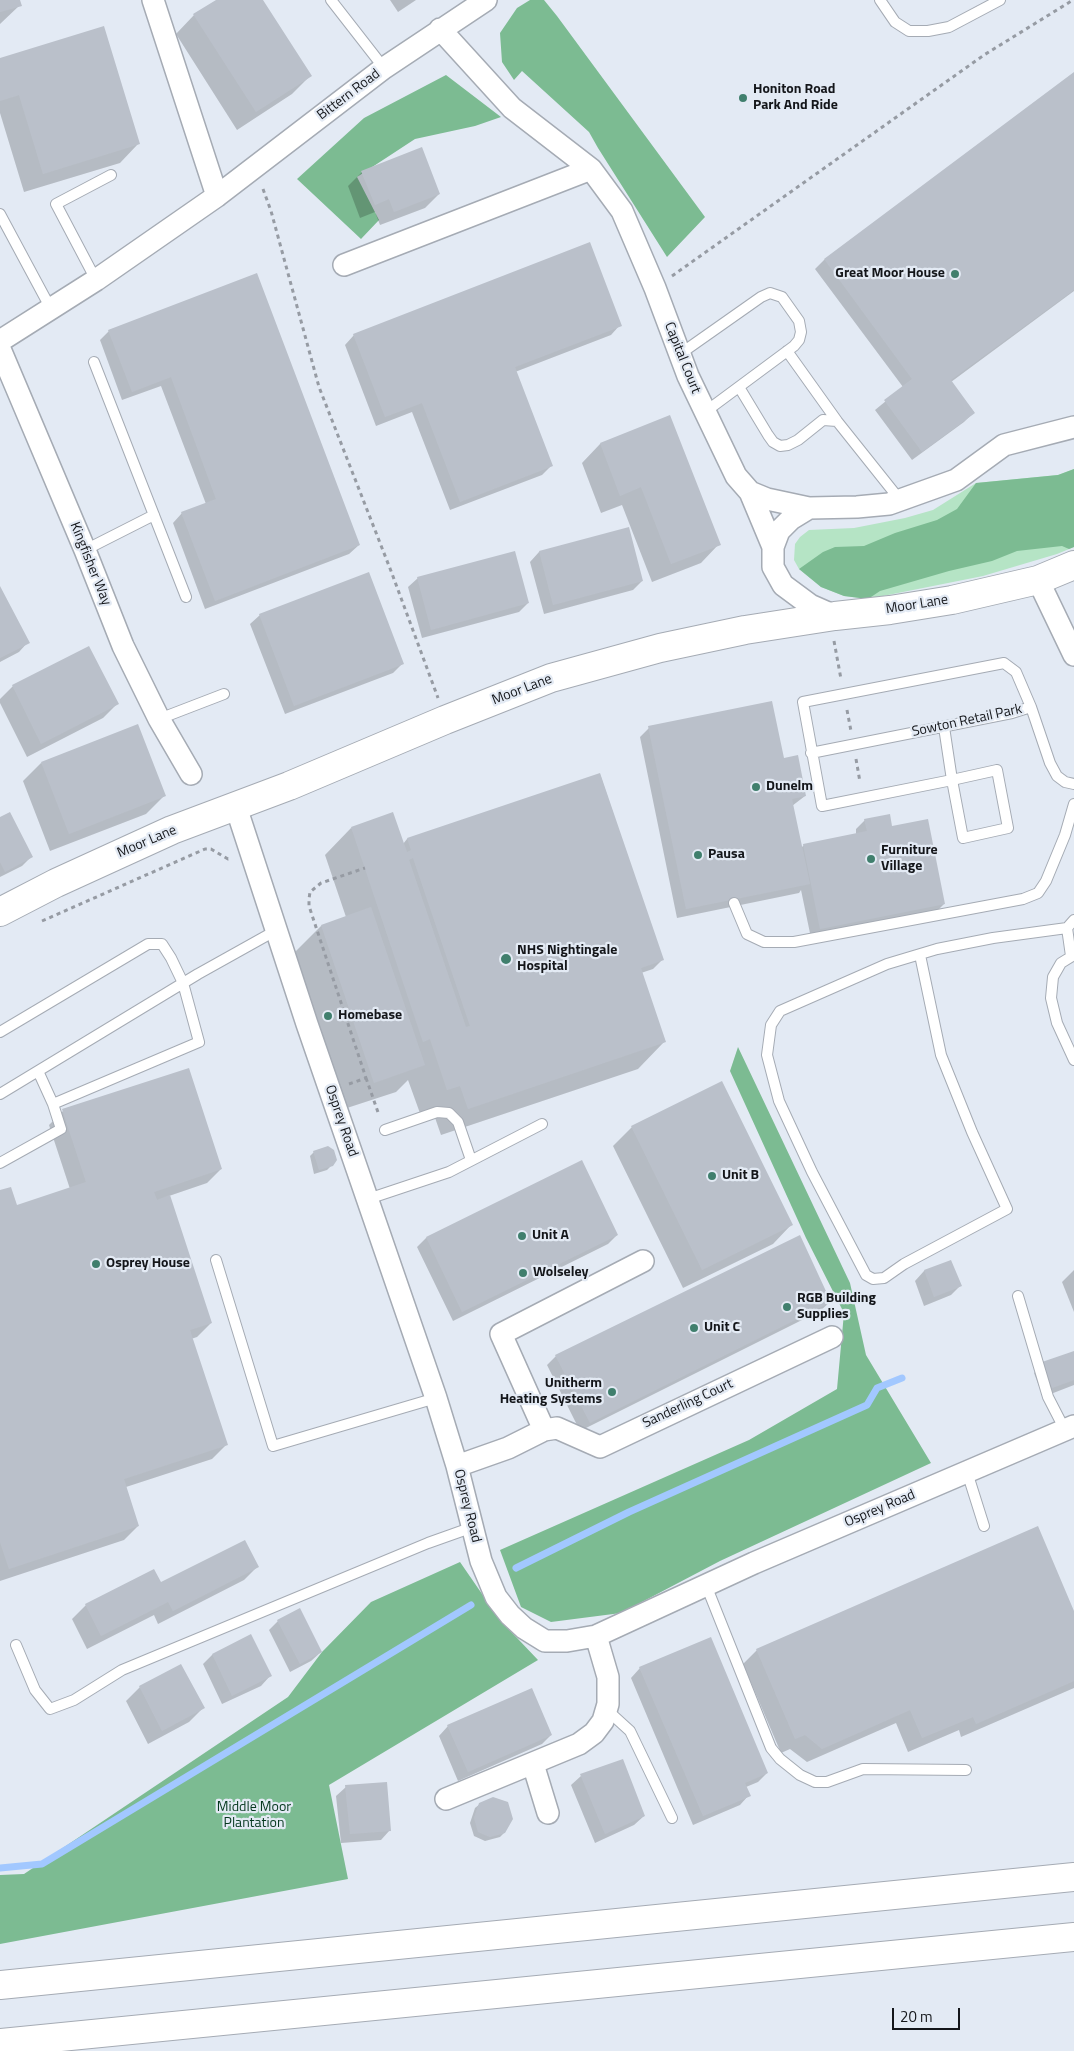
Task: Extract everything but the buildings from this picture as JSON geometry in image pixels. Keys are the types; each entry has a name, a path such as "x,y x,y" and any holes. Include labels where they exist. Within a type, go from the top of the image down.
{"main road":[{"name":"Moor Lane","path":"0,912 130,848 236,807 551,678 660,648 744,630 952,600 1038,580 1074,565"},
{"path":"0,1985 1074,1877"},
{"path":"0,2043 1074,1937"}],"street":[{"path":"153,0 170,58 217,196"},
{"name":"Bittern Road","path":"0,341 96,280 217,196 384,68 486,0"},
{"name":"Capital Court","path":"440,30 512,108 591,169 622,211 705,412 736,476 750,492 773,547 773,566 783,585 810,605 835,616"},
{"path":"344,265 591,169"},
{"name":"Kingfisher Way","path":"0,349 85,550 123,646 159,719 191,774"},
{"path":"750,492 767,499 809,508 889,504 956,480 1004,445 1074,427"},
{"path":"773,547 779,531 791,519 809,508"},
{"path":"1038,580 1074,655"},
{"name":"Osprey Road","path":"236,807 276,931 436,1398 457,1466 481,1561 496,1597 510,1615 524,1628 545,1641 567,1641 596,1636 706,1585 1069,1428"},
{"path":"457,1466 508,1448 544,1430 501,1334 643,1261"},
{"name":"Sanderling Court","path":"544,1430 557,1428 600,1447 832,1337"},
{"path":"446,1799 579,1744 594,1733 603,1721 607,1710 608,1677 596,1636"},
{"path":"533,1764 548,1813"}],"lane":[{"path":"332,0 384,68"},
{"path":"880,0 895,22 909,31 949,27 1000,0"},
{"path":"96,280 56,204 111,175"},
{"path":"0,214 51,309"},
{"path":"680,354 761,297 770,293 782,297 799,321 801,332 799,340 705,412"},
{"path":"787,351 837,421 900,500"},
{"path":"94,362 186,597"},
{"path":"739,387 768,435 773,442 780,446 788,445 798,440 823,420 837,421"},
{"path":"85,550 154,515"},
{"path":"944,727 952,780 963,838 1008,828 997,770 952,780 822,806 803,702 1004,663 1016,672 1030,707"},
{"path":"159,719 224,694"},
{"name":"Sowton Retail Park","path":"811,753 1012,713 1030,707 1050,763 1057,776 1065,782 1074,784"},
{"path":"734,903 747,934 764,942 794,942 1023,899 1038,893 1046,881 1065,835 1074,804"},
{"path":"920,955 941,1055 972,1132 1007,1209 904,1264 884,1278 873,1279 866,1275 812,1172 779,1100 767,1056 771,1025 780,1011 887,964 920,955 993,938 1071,924 1073,955 1060,964 1053,977 1051,998 1057,1023 1074,1060"},
{"path":"0,1094 183,983 276,931"},
{"path":"0,1032 148,944 162,944 172,958 183,983 199,1042 52,1104"},
{"path":"0,1163 61,1129 38,1071"},
{"path":"385,1130 437,1112 449,1113 458,1122 471,1160"},
{"path":"368,1199 449,1172 542,1124"},
{"path":"216,1260 273,1446 436,1398"},
{"path":"1018,1296 1048,1397 1069,1428"},
{"path":"967,1472 984,1526"},
{"path":"16,1644 35,1690 50,1709 74,1700 122,1670 419,1547 473,1527"},
{"path":"706,1585 771,1748 780,1759 800,1775 816,1782 827,1782 863,1769 966,1770"},
{"path":"607,1710 630,1731 672,1818"}],"path":[{"path":"655,288 984,55 1073,0"},
{"path":"255,165 271,211 319,387 429,670 445,720"},
{"path":"834,644 842,683"},
{"path":"36,923 205,849 211,849 228,859 231,857"},
{"path":"365,868 321,883 310,892 309,906 385,1130"},
{"path":"330,1090 366,1078"}],"green space":[{"path":"530,0 544,0 557,16 705,217 667,257 589,132 522,71 514,80 502,62 500,33 517,8"},
{"path":"446,75 501,117 475,126 415,139 357,177 379,220 361,239 297,179 364,118"},
{"path":"1074,469 1074,547 1057,554 983,576 868,599 844,596 821,587 799,569 794,560 795,544 809,530 854,528 905,518 933,510 976,483 1058,475"},
{"path":"1074,469 1074,547 1069,549 1062,546 1017,551 992,561 880,591 868,599 844,596 821,587 799,569 823,552 835,547 864,546 895,533 937,520 957,509 976,483 1058,475"},
{"path":"738,1047 850,1283 866,1355 931,1463 720,1561 621,1613 551,1622 521,1607 500,1550 749,1440 837,1389 844,1313 806,1238 730,1071"},
{"name":"Middle Moor Plantation","path":"460,1562 500,1620 538,1660 329,1785 348,1879 0,1944 0,1875 24,1874 288,1697 322,1652 371,1602"}],"waterway":[{"path":"516,1568 629,1512 867,1405 877,1388 902,1378"},
{"path":"0,1868 42,1864 471,1605"}],"place":[{"name":"Honiton Road Park And Ride","path":"743,98"},
{"name":"Great Moor House","path":"955,274"},
{"name":"Dunelm","path":"756,787"},
{"name":"Pausa","path":"698,855"},
{"name":"Furniture Village","path":"871,859"},
{"name":"NHS Nightingale Hospital","path":"506,959"},
{"name":"Homebase","path":"328,1016"},
{"name":"Unit B","path":"712,1176"},
{"name":"Unit A","path":"522,1236"},
{"name":"Osprey House","path":"96,1264"},
{"name":"Wolseley","path":"523,1273"},
{"name":"RGB Building Supplies","path":"787,1307"},
{"name":"Unit C","path":"694,1328"},
{"name":"Unitherm Heating Systems","path":"612,1392"}]}
